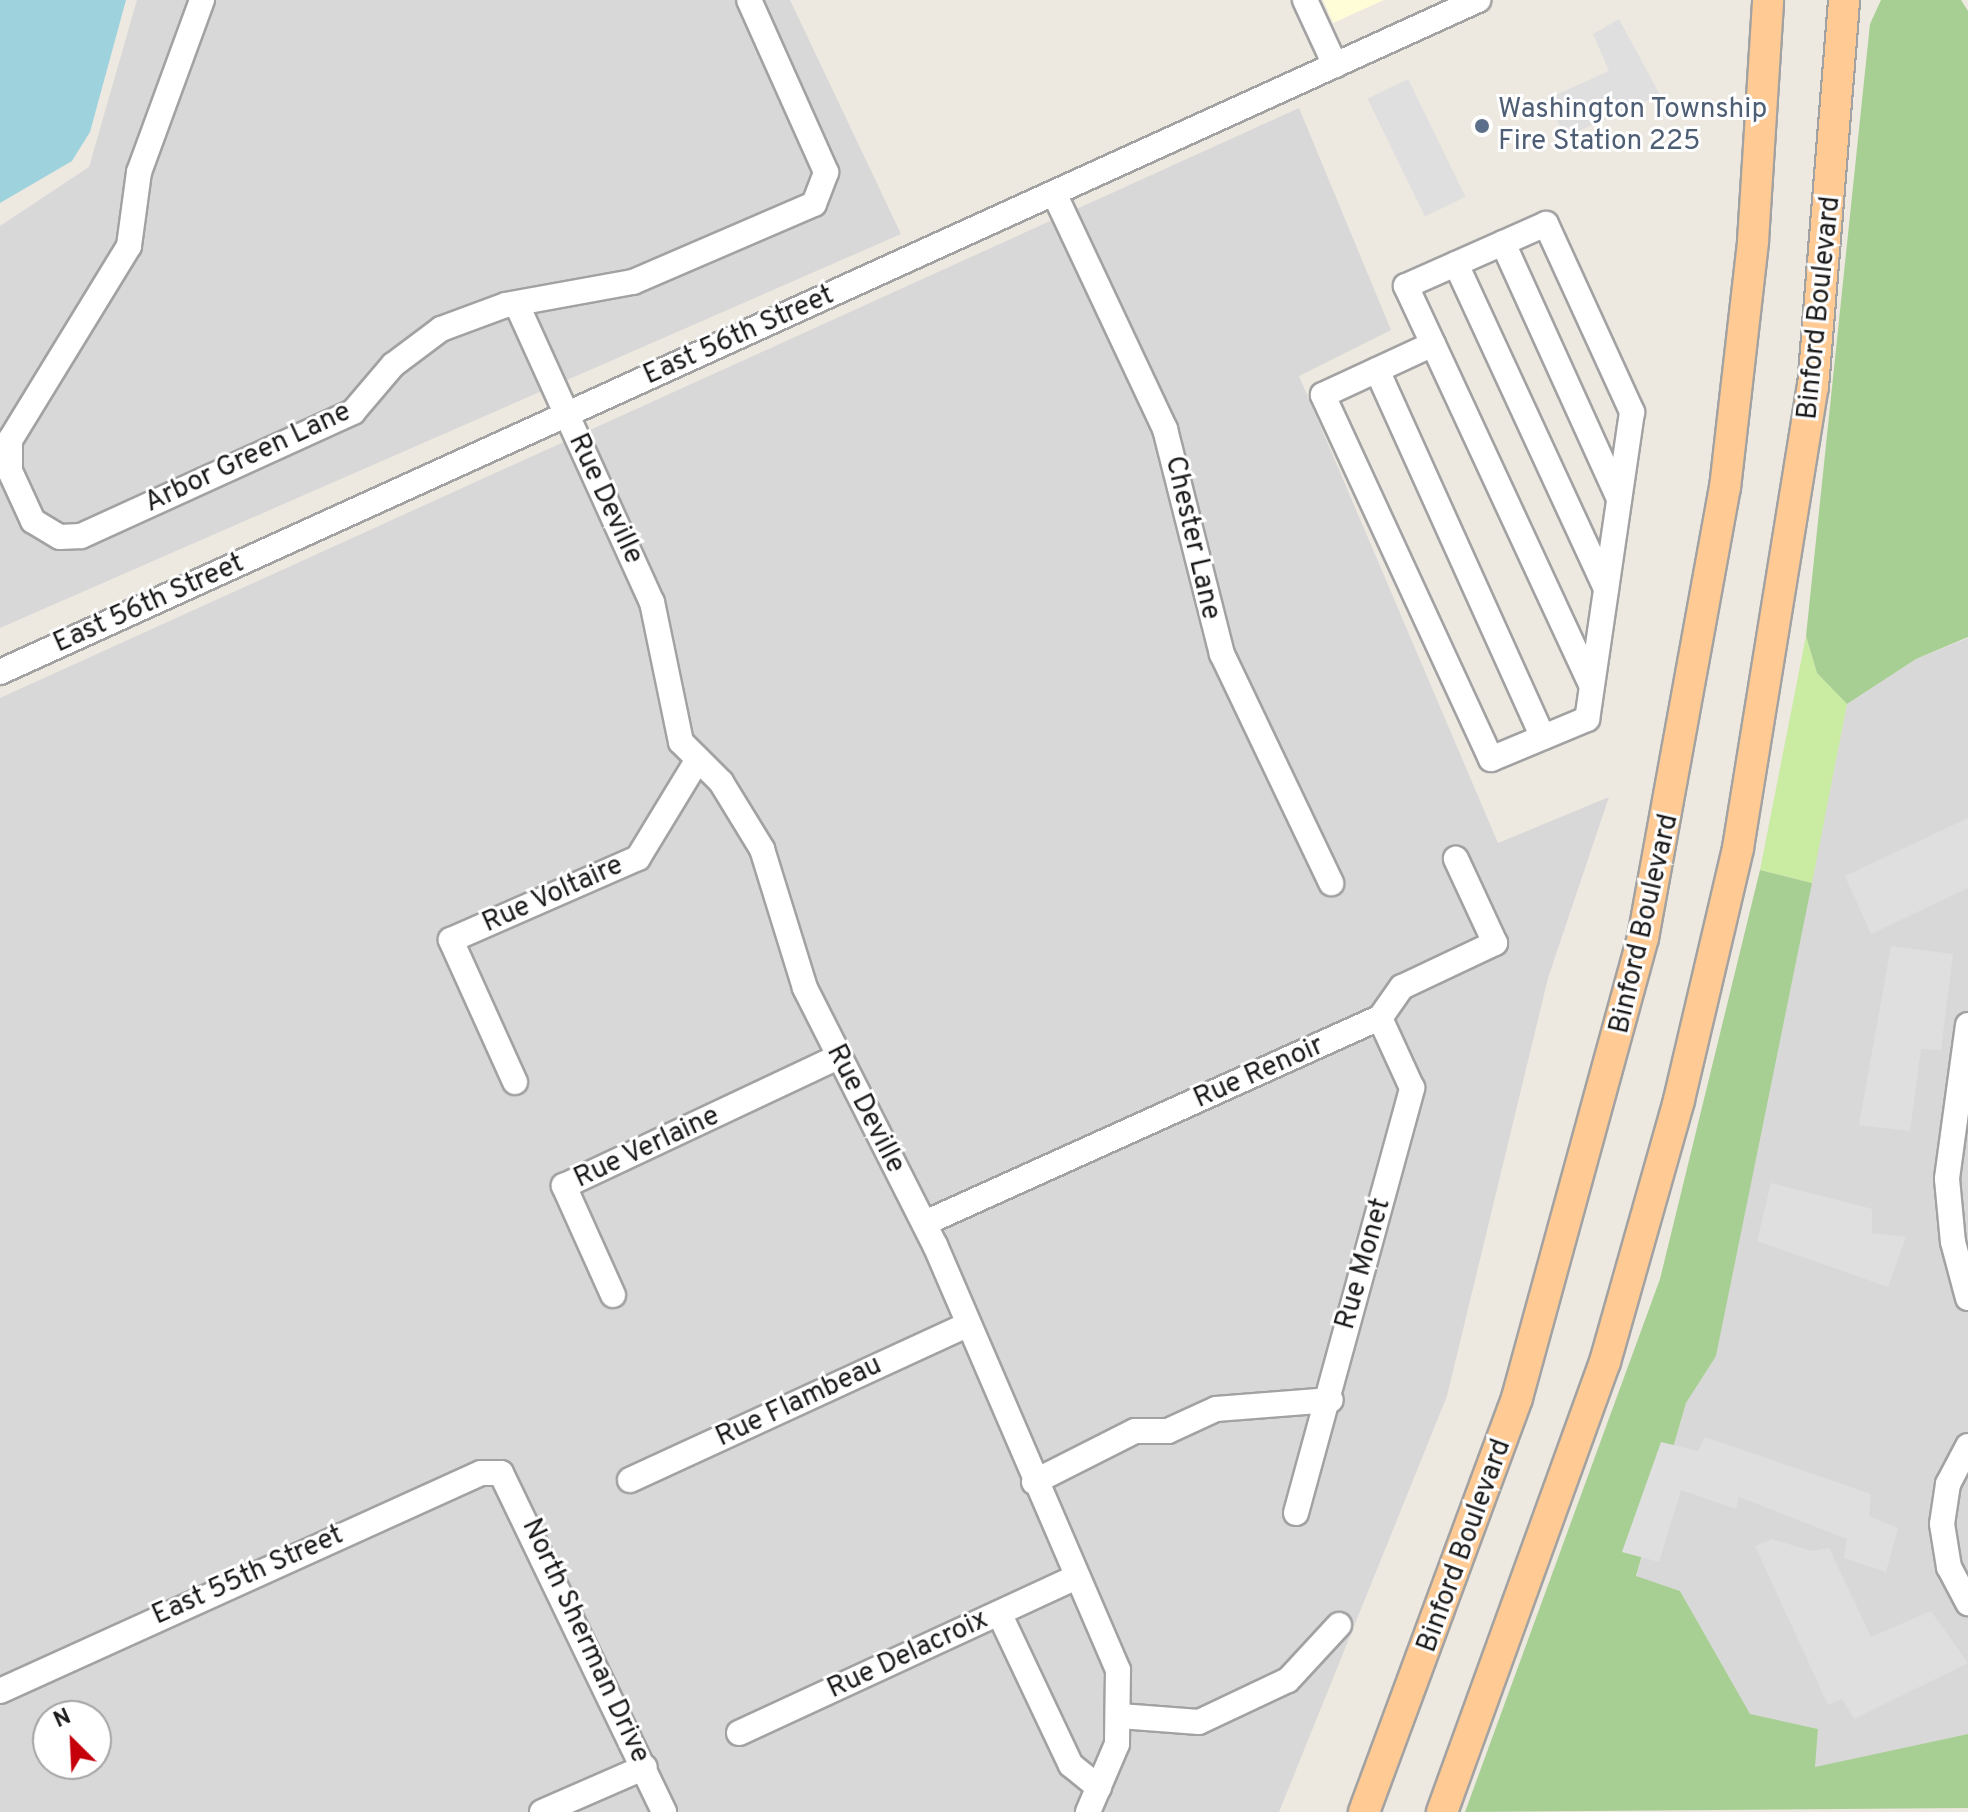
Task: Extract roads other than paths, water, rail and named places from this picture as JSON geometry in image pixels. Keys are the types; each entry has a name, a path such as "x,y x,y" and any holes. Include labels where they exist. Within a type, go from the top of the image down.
{"main road":[{"name":"Binford Boulevard","path":"1364,1812 1517,1398 1595,1137 1647,924 1725,488 1753,241 1768,0"},
{"name":"Binford Boulevard","path":"1442,1812 1605,1362 1676,1112 1731,879 1777,638 1813,387 1844,0"}],"street":[{"name":"Arbor Green Lane","path":"202,0 139,172 129,246 13,430 8,460 22,498 50,534 81,536 353,412 424,339 477,313 633,282 814,204 826,172 749,0"},
{"path":"1305,0 1335,65"},
{"name":"East 56th Street","path":"0,672 1478,0"},
{"name":"Chester Lane","path":"1054,193 1165,429 1222,654 1331,883"},
{"path":"1433,344 1323,395 1491,759 1587,719 1592,686 1619,499 1632,412 1546,224 1406,286 1433,344 1592,686"},
{"path":"1503,243 1619,499"},
{"path":"1456,264 1606,589"},
{"name":"Rue Deville","path":"517,305 652,602 681,742 745,815 762,849 805,988 836,1058 925,1223 1034,1482 1118,1670 1120,1716 1099,1788 1088,1812"},
{"path":"1377,370 1543,737"},
{"name":"Rue Voltaire","path":"515,1082 451,940 638,858 697,761"},
{"name":"Rue Renoir","path":"925,1223 1380,1018 1402,987 1495,943 1456,859"},
{"name":"Rue Monet","path":"1296,1513 1331,1400 1412,1088 1380,1018"},
{"path":"1968,1025 1947,1179 1953,1242 1968,1298"},
{"name":"Rue Verlaine","path":"613,1295 564,1186 836,1058"},
{"name":"Rue Flambeau","path":"630,1480 967,1325"},
{"path":"1034,1482 1135,1431 1168,1431 1216,1409 1331,1400"},
{"path":"1968,1446 1948,1484 1942,1524 1949,1567 1968,1603"},
{"name":"East 55th Street","path":"0,1691 467,1479 501,1473"},
{"name":"North Sherman Drive","path":"501,1473 664,1812"},
{"name":"Rue Delacroix","path":"739,1733 1077,1577"},
{"path":"999,1613 1071,1765 1099,1788"},
{"path":"1120,1716 1199,1722 1288,1680 1339,1625"},
{"path":"542,1812 645,1767"}],"water":[{"path":"0,0 126,0 90,132 72,161 0,203"}],"place":[{"name":"Washington Township Fire Station 225","path":"1482,126"}]}
